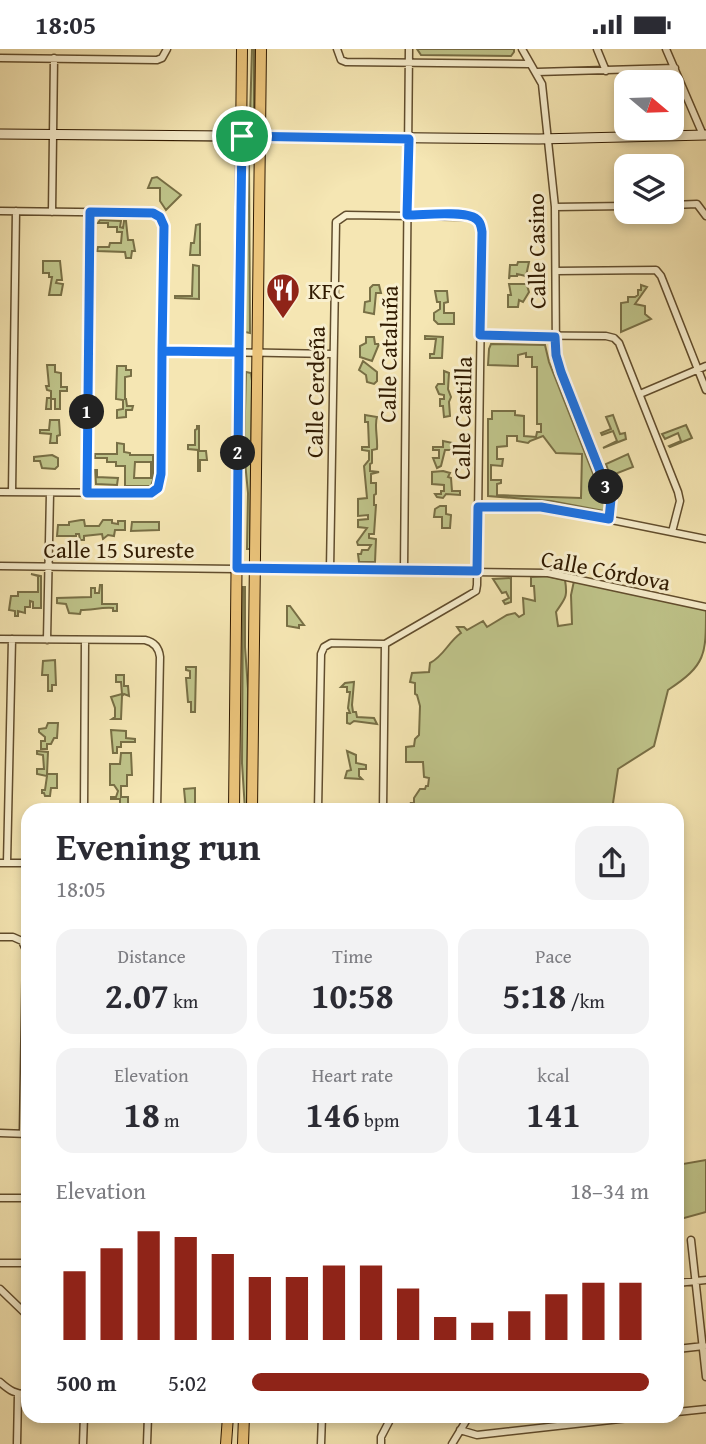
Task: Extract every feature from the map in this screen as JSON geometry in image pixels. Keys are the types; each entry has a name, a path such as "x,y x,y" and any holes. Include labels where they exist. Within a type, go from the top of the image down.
{"main road":[{"path":"234,803 242,49"},
{"path":"252,803 261,49"},
{"path":"0,134 409,139 704,135"},
{"path":"226,1444 228,1423"},
{"path":"243,1444 244,1423"}],"street":[{"path":"17,49 17,58"},
{"path":"91,49 91,59"},
{"name":"Calle Cataluña","path":"404,570 410,49"},
{"path":"522,49 529,64 537,72 675,68"},
{"path":"597,49 606,71"},
{"path":"666,49 704,135"},
{"path":"337,51 341,60 346,62 529,64"},
{"path":"0,58 156,61 166,52"},
{"path":"52,212 54,58"},
{"name":"Calle Casino","path":"537,72 542,84 555,207 556,355 611,499 609,519"},
{"path":"684,205 697,204 706,216"},
{"path":"555,207 614,206"},
{"path":"0,211 153,213 163,221 161,474 158,488 151,493 0,492"},
{"path":"12,492 16,211"},
{"path":"87,493 90,212"},
{"name":"Calle Cerdeña","path":"330,570 336,222 340,217 407,215"},
{"name":"Calle Castilla","path":"407,215 466,216 477,219 481,224 477,571"},
{"path":"556,271 656,270 662,276 706,390"},
{"path":"480,335 614,338 619,343 678,492 680,501 672,532"},
{"path":"162,351 332,354"},
{"path":"640,394 706,366"},
{"path":"47,640 50,493"},
{"path":"478,507 541,507 706,539"},
{"name":"Calle 15 Sureste","path":"0,566 330,570"},
{"name":"Calle Córdova","path":"330,570 548,573 706,607"},
{"path":"318,803 321,654 324,647 331,643 385,644 476,591 477,571"},
{"path":"0,639 150,642 158,648 158,803"},
{"path":"4,863 12,639"},
{"path":"83,803 85,641"},
{"path":"383,803 385,644"},
{"path":"0,937 13,937 21,941"},
{"path":"0,1133 21,1133"},
{"path":"0,1198 21,1198"},
{"path":"691,1240 706,1377"},
{"path":"0,1263 21,1263"},
{"path":"684,1282 706,1280"},
{"path":"0,1289 21,1308"},
{"path":"684,1348 704,1346"},
{"path":"0,1382 7,1389 21,1395"},
{"path":"17,1444 18,1395"},
{"path":"684,1411 706,1409"},
{"path":"83,1444 84,1423"},
{"path":"147,1444 148,1423"},
{"path":"321,1444 322,1423"},
{"path":"381,1444 381,1437 388,1423"},
{"path":"452,1444 464,1423"},
{"path":"460,1430 477,1435 584,1423"}],"green space":[{"path":"254,49 254,119 250,118"},
{"path":"417,49 514,49 514,52 511,56 421,55"},
{"path":"246,155 249,160 250,333 245,332"},
{"path":"157,177 181,195 166,210 160,201 160,188 148,188 152,178"},
{"path":"100,220 121,221 120,227 123,228 126,221 128,240 133,240 135,251 132,251 131,258 126,258 125,252 97,251 98,247 109,247 110,243 121,243 122,232 117,232 117,227 108,227 108,223 98,223"},
{"path":"200,224 200,255 190,255 196,225"},
{"path":"43,261 60,261 62,280 57,280 56,283 63,284 61,295 49,295 52,277 49,277 49,273 43,273"},
{"path":"518,262 529,262 526,276 517,274 509,279 510,265 517,265"},
{"path":"193,265 199,266 199,299 175,298 192,296"},
{"path":"526,282 529,292 523,302 519,300 518,307 508,307 508,295 511,295 509,284"},
{"path":"379,285 381,293 376,293 374,314 364,312 365,302 370,301 370,288"},
{"path":"641,285 647,287 635,304 645,306 645,314 651,319 621,332 621,303 628,302 628,297 638,295"},
{"path":"435,291 447,291 448,302 444,303 444,313 454,313 454,324 438,324 434,320 434,313 440,309"},
{"path":"425,336 443,337 442,358 430,358 430,354 434,354 436,339 425,339"},
{"path":"366,337 374,337 375,344 379,344 372,361 360,357 360,346 366,343"},
{"path":"491,344 545,345 549,362 605,504 604,511 551,501 488,496 488,419 492,419 492,411 515,411 515,415 524,416 524,436 536,437 537,432 541,432 541,424 537,424 537,367 532,367 532,357 526,357 526,353 518,355 518,366 488,365","holes":["507,436 517,436 517,441 528,443 543,436 556,453 582,454 581,498 497,495 497,484 501,483 501,480 491,480 491,465 502,466 503,459 497,459 497,447 507,446"]},
{"path":"363,361 377,372 377,381 374,384 367,382 366,375 359,370"},
{"path":"47,365 55,365 55,372 61,373 61,387 67,387 67,391 60,391 60,409 55,409 55,399 51,399 51,409 46,409 47,398 51,398 51,391 47,390 46,386 49,386"},
{"path":"117,366 126,366 126,370 131,370 131,376 125,377 125,399 127,406 133,406 132,410 126,410 126,417 117,418 117,410 123,409 123,400 116,399"},
{"path":"444,371 449,373 448,389 451,397 450,416 444,417 440,399 444,399 444,395 439,394 436,387 438,384 444,384"},
{"path":"246,372 251,373 252,381 250,549 247,549 248,493 244,451"},
{"path":"365,415 377,417 377,449 372,450 370,471 379,472 371,474 371,483 376,483 376,505 374,534 369,534 369,538 376,539 375,562 359,562 358,554 361,554 362,550 368,550 371,545 358,545 357,542 367,528 358,527 358,520 368,519 368,515 358,516 358,499 367,498 364,466 369,460 369,451 362,450 362,447 369,447 368,422 365,422"},
{"path":"613,415 620,434 625,433 626,439 603,448 617,441 613,431 602,435 601,433 611,429 606,417"},
{"path":"50,420 59,420 60,435 57,436 57,443 50,443 51,434 40,433 40,430 49,430"},
{"path":"686,425 692,438 670,447 681,441 678,433 665,439 662,434"},
{"path":"197,426 199,451 206,451 207,460 200,460 200,471 198,450 188,449 188,445 195,445"},
{"path":"443,441 453,443 455,450 445,450 441,466 437,468 433,458 439,458 439,450 433,450 433,447 443,447"},
{"path":"117,443 124,444 124,452 130,455 153,455 151,486 125,486 125,466 107,462 107,458 95,458 95,454 117,454","holes":["135,462 151,462 151,478 134,478"]},
{"path":"628,454 633,467 610,476 606,464"},
{"path":"52,455 58,458 58,466 55,469 42,468 40,461 34,461 34,457"},
{"path":"95,470 97,477 118,478 117,485 96,484"},
{"path":"432,472 450,473 448,477 451,478 452,491 460,491 460,495 446,494 443,498 437,497 435,494 444,491 444,485 432,484"},
{"path":"446,506 446,514 451,515 450,528 442,528 442,517 434,517 435,509"},
{"path":"84,520 85,526 99,526 103,520 112,520 112,523 118,524 118,521 125,521 125,530 115,530 114,536 108,535 103,539 102,534 84,536 84,540 80,540 79,534 57,536 58,525"},
{"path":"132,522 159,522 159,530 131,531"},
{"path":"31,574 41,576 41,608 33,608 33,602 30,601 30,607 25,607 25,613 18,611 18,616 15,616 15,611 9,610 11,596 18,596 18,592 38,592 38,576"},
{"path":"547,576 565,580 565,597 556,612 558,626 572,624 571,595 574,581 706,610 704,648 697,666 668,690 654,746 618,769 613,803 414,803 420,789 428,786 429,778 424,777 423,762 406,762 406,747 414,746 419,735 420,706 415,694 415,683 410,682 412,673 429,672 430,663 461,633 457,627 467,630 483,621 487,627 507,615 515,613 519,617 524,614 523,598 535,601 531,577"},
{"path":"511,578 511,602 505,604 503,601 509,598 506,592 502,593 493,579"},
{"path":"100,585 102,604 117,604 117,611 105,608 81,610 80,614 69,613 66,604 57,603 57,598 91,597 91,588 95,588 95,593 99,593"},
{"path":"245,587 247,803 245,803 242,763"},
{"path":"287,606 290,606 304,625 299,625 299,628 287,626"},
{"path":"55,660 56,685 52,685 52,691 48,691 48,675 42,675 43,661"},
{"path":"186,667 196,667 195,712 191,712 191,702 188,702 186,678 190,678 190,671 186,670"},
{"path":"116,675 124,675 124,686 128,686 129,696 122,696 121,719 112,719 115,717 115,708 111,697 122,694 121,682 116,682"},
{"path":"354,682 353,712 356,712 357,717 374,718 377,724 354,721 347,723 350,692 347,692 347,687 341,687 345,683"},
{"path":"48,723 58,723 57,738 47,744 47,749 41,749 41,741 45,741 45,737 39,729 46,728"},
{"path":"111,730 126,731 126,738 135,739 135,742 121,742 117,753 113,753"},
{"path":"37,751 48,752 47,774 57,774 57,788 51,788 50,796 42,793 47,776 37,774 37,769 44,769 43,755 37,754"},
{"path":"347,751 356,755 356,763 366,765 366,769 359,769 362,779 345,778 347,771 351,770"},
{"path":"121,753 131,753 132,775 127,775 127,786 121,786 121,797 128,797 128,803 111,799 116,797 118,791 114,785 110,785 110,764 120,764"},
{"path":"195,788 195,803 185,803 184,789"},
{"path":"706,1160 706,1212 684,1218 684,1164"}],"place":[{"name":"KFC","path":"283,320"}],"route":[{"path":"242,136 239,352 162,351 161,474 158,488 151,493 87,493 90,212 153,213 160,217 164,226 162,351 228,352 239,352 237,568 477,571 478,507 552,508 609,519 611,499 561,372 555,337 480,335 481,224 477,219 466,216 407,215 409,139 242,136"}]}
